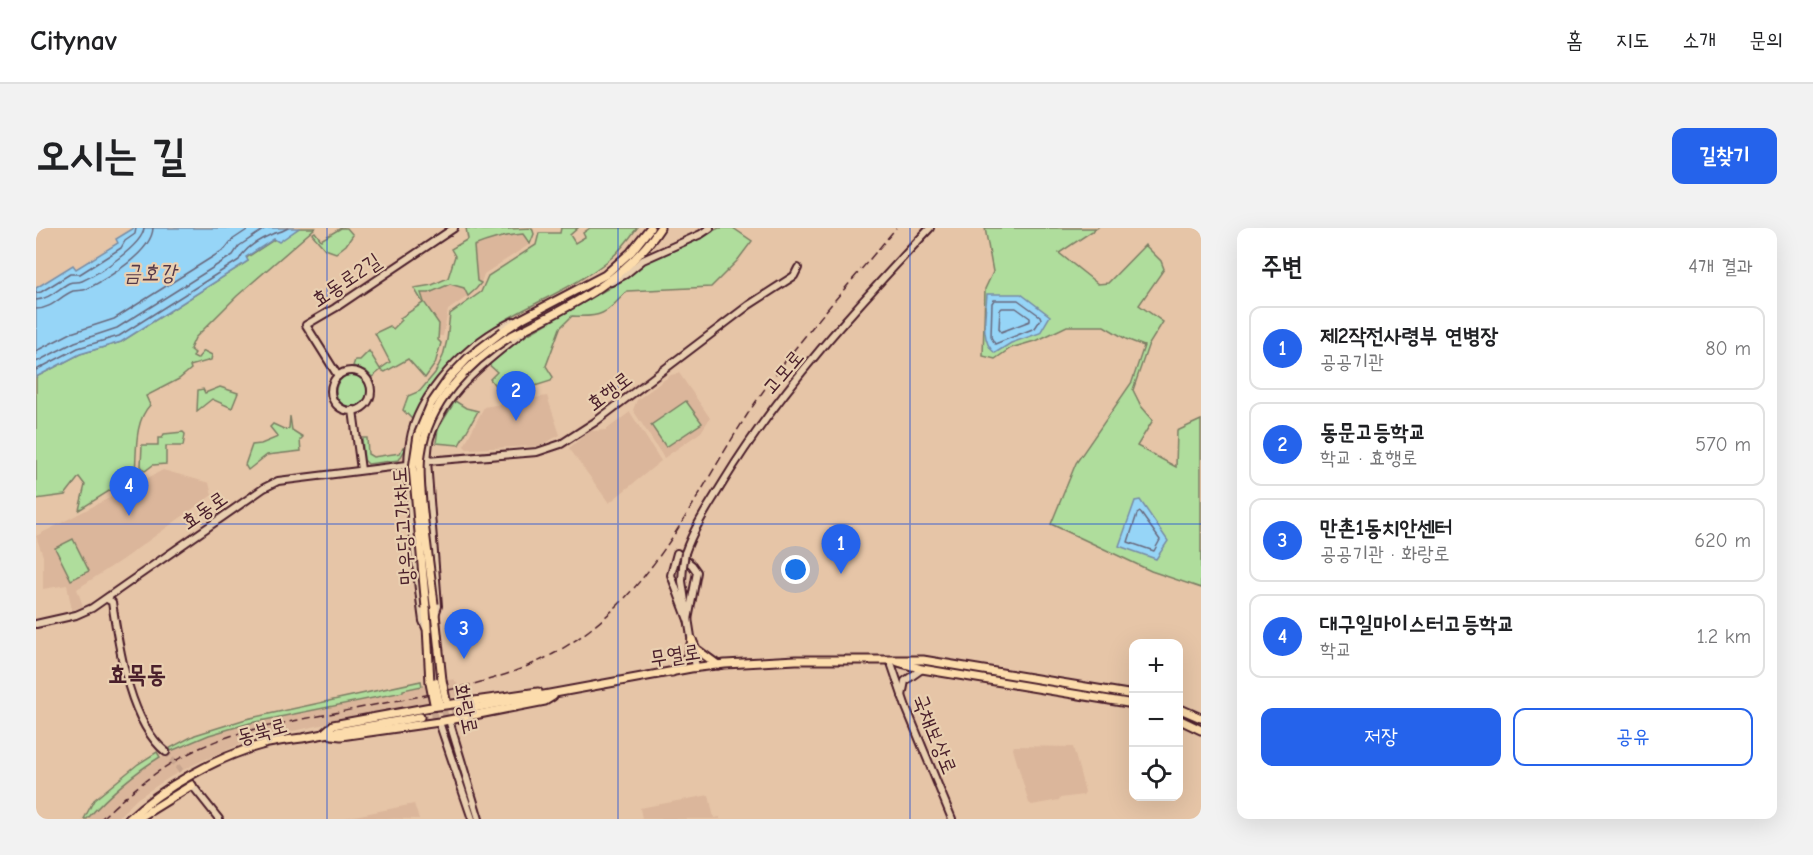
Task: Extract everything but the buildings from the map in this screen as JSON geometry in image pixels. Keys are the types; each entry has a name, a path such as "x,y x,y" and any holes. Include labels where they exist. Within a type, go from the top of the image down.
{"main road":[{"name":"효동로2길","path":"338,376 306,325 454,228"},
{"path":"427,632 423,621 417,574 407,465 410,439 422,409 439,382 463,354 501,327 523,318 604,275 636,246 650,228"},
{"path":"435,615 438,606 427,461 430,439 456,393 473,372 531,326 626,274 643,260 710,228"},
{"name":"고모로","path":"688,620 682,581 683,566 685,553 702,517 759,426 856,309 930,228"},
{"path":"605,285 637,257 659,229"},
{"name":"효행로","path":"407,465 427,461 537,452 561,444 595,422 749,305 794,276 798,268"},
{"name":"망우당고가차도","path":"426,608 413,468 418,435 431,404 449,378 469,357 523,318"},
{"name":"망우당고가차도","path":"434,604 420,472 421,453 426,433 436,411 467,369 489,350 531,326"},
{"path":"355,371 365,376 371,391 364,406 353,410 342,408 333,397 332,387 338,376 344,372 355,371"},
{"path":"353,410 361,470"},
{"name":"효동로","path":"36,624 76,615 107,599 258,492 278,481 407,465"},
{"path":"688,620 696,572 692,564 677,553 671,575 688,620 696,668"},
{"path":"107,599 112,602 117,635 134,703 160,747 166,752"},
{"name":"화랑로","path":"434,604 436,682 444,721 472,819"},
{"name":"화랑로","path":"426,608 428,667 436,682 444,721 479,819"},
{"path":"692,640 696,649 718,665"},
{"path":"672,672 688,656 692,640"},
{"name":"무열로","path":"468,709 696,668 796,660 923,660 1129,694"},
{"name":"무열로","path":"890,660 922,669 1129,703"},
{"name":"국채보상로","path":"890,660 902,697 952,819"},
{"path":"902,697 907,679 922,669"},
{"path":"323,734 333,725 440,704 550,690 558,693"},
{"path":"323,734 342,736 444,721 545,701 558,693"},
{"path":"1183,710 1200,717 1191,726"},
{"name":"동북로","path":"129,819 140,808 175,784 210,766 263,744 420,717"},
{"path":"1183,721 1201,730"},
{"path":"137,819 192,785 219,819"}],"shaded area":[{"path":"523,234 530,244 484,274 481,283 477,281 474,246 510,235"},
{"path":"450,284 464,288 468,296 448,310 443,336 438,336 439,324 420,293 429,293"},
{"path":"679,373 710,418 701,432 664,458 633,410 637,400 671,375"},
{"path":"547,396 560,435 539,446 467,449 464,446 484,407"},
{"path":"630,412 661,461 609,503 569,448 590,431 606,430"},
{"path":"163,470 209,483 212,495 77,589 83,606 72,610 67,585 43,589 43,556 36,536"},
{"path":"454,679 464,695 250,740 170,777 138,798 116,819 87,819 106,798 142,769 179,747 209,735 250,723"},
{"path":"1014,746 1073,747 1085,792 1083,795 1032,805 1029,803"},
{"path":"709,795 714,818 720,817 720,819 642,819 640,808"},
{"path":"414,804 419,819 345,818"}],"green space":[{"path":"299,228 315,228 237,296 195,338 190,349 195,353 193,357 197,359 204,351 212,355 211,360 190,366 191,369 179,379 146,396 150,405 141,420 136,446 135,472 130,478 79,510 85,485 79,477 65,495 36,499 36,377 80,354 121,342 248,261 246,258 275,239 279,241"},
{"path":"341,228 347,228 353,235 336,253 325,249 312,234 315,232 321,240"},
{"path":"466,228 484,230 532,228 534,234 530,244 523,234 498,238 474,246 477,281 481,283 468,296 464,288 450,284 429,293 421,293 424,302 439,324 438,340 441,343 435,364 425,378 408,359 385,372 381,370 372,377 366,371 353,366 355,360 360,360 369,351 380,369 390,362 375,333 390,326 393,329 402,320 400,318 423,303 414,288 432,285 448,278 455,256 451,249 468,239"},
{"path":"561,228 578,228 570,235 575,243 585,237 583,233 590,228 637,228 618,252 594,271 509,318 466,348 440,376 414,421 403,410 408,396 420,391 435,373 443,356 450,314 481,292 488,276 536,245 539,233 560,233"},
{"path":"719,228 733,228 752,241 737,261 711,287 627,291 609,309 597,315 572,316 560,328 546,366 553,377 551,381 503,396 490,379 497,372 486,362 525,336 625,279 650,259"},
{"path":"985,228 1097,228 1059,253 1098,284 1108,283 1145,245 1161,261 1164,269 1139,305 1163,322 1148,346 1133,390 1141,406 1153,420 1137,446 1176,467 1177,431 1201,420 1201,588 1151,571 1051,524 1076,463 1132,382 1144,346 1104,326 1067,326 1038,340 1011,348 995,359 983,356 985,289 993,272"},
{"path":"352,375 363,380 368,391 363,402 352,407 341,402 336,391 341,380"},
{"path":"220,387 238,393 232,408 212,399 197,411 198,390 203,389 205,393"},
{"path":"455,401 466,408 478,411 459,445 436,443 438,429"},
{"path":"686,401 702,423 666,447 651,425"},
{"path":"290,416 292,430 303,437 300,440 301,451 267,455 248,470 245,465 252,445 278,437 270,427 273,424 286,430 289,428"},
{"path":"183,432 185,434 183,446 166,446 166,464 153,465 145,471 141,466 142,445 158,445 158,438 162,438 164,434"},
{"path":"362,438 367,438 368,454 373,457 400,453 403,447 407,446 399,460 368,464 364,460"},
{"path":"73,539 89,571 71,580 55,548"},
{"path":"421,681 422,686 403,690 403,692 250,723 209,735 171,751 170,748 195,735 246,719"},
{"path":"157,752 160,757 130,778 87,819 84,819 94,800 138,764"}],"water":[{"name":"금호강","path":"134,228 299,228 279,242 274,239 246,257 248,261 121,342 80,354 36,377 36,288 73,265 76,269 118,243 116,239"},
{"path":"987,294 1021,294 1050,316 1040,333 1011,343 995,353 990,348 985,334"},
{"path":"1140,500 1168,541 1156,559 1119,546 1135,501"}],"tunnel":[{"path":"420,717 468,709"},
{"path":"166,752 188,780"}],"railway":[{"path":"101,819 136,788 161,770 214,742 265,727 416,697 487,680 521,669 555,653 591,629 621,602 647,572 670,541 771,380 896,228"}],"place":[{"name":"동문고등학교","path":"516,421"},
{"name":"대구일마이스터고등학교","path":"129,516"},
{"name":"제2작전사령부 연병장","path":"841,574"},
{"name":"만촌1동치안센터","path":"464,659"}],"district":[{"name":"효목동","path":"137,674"}]}
